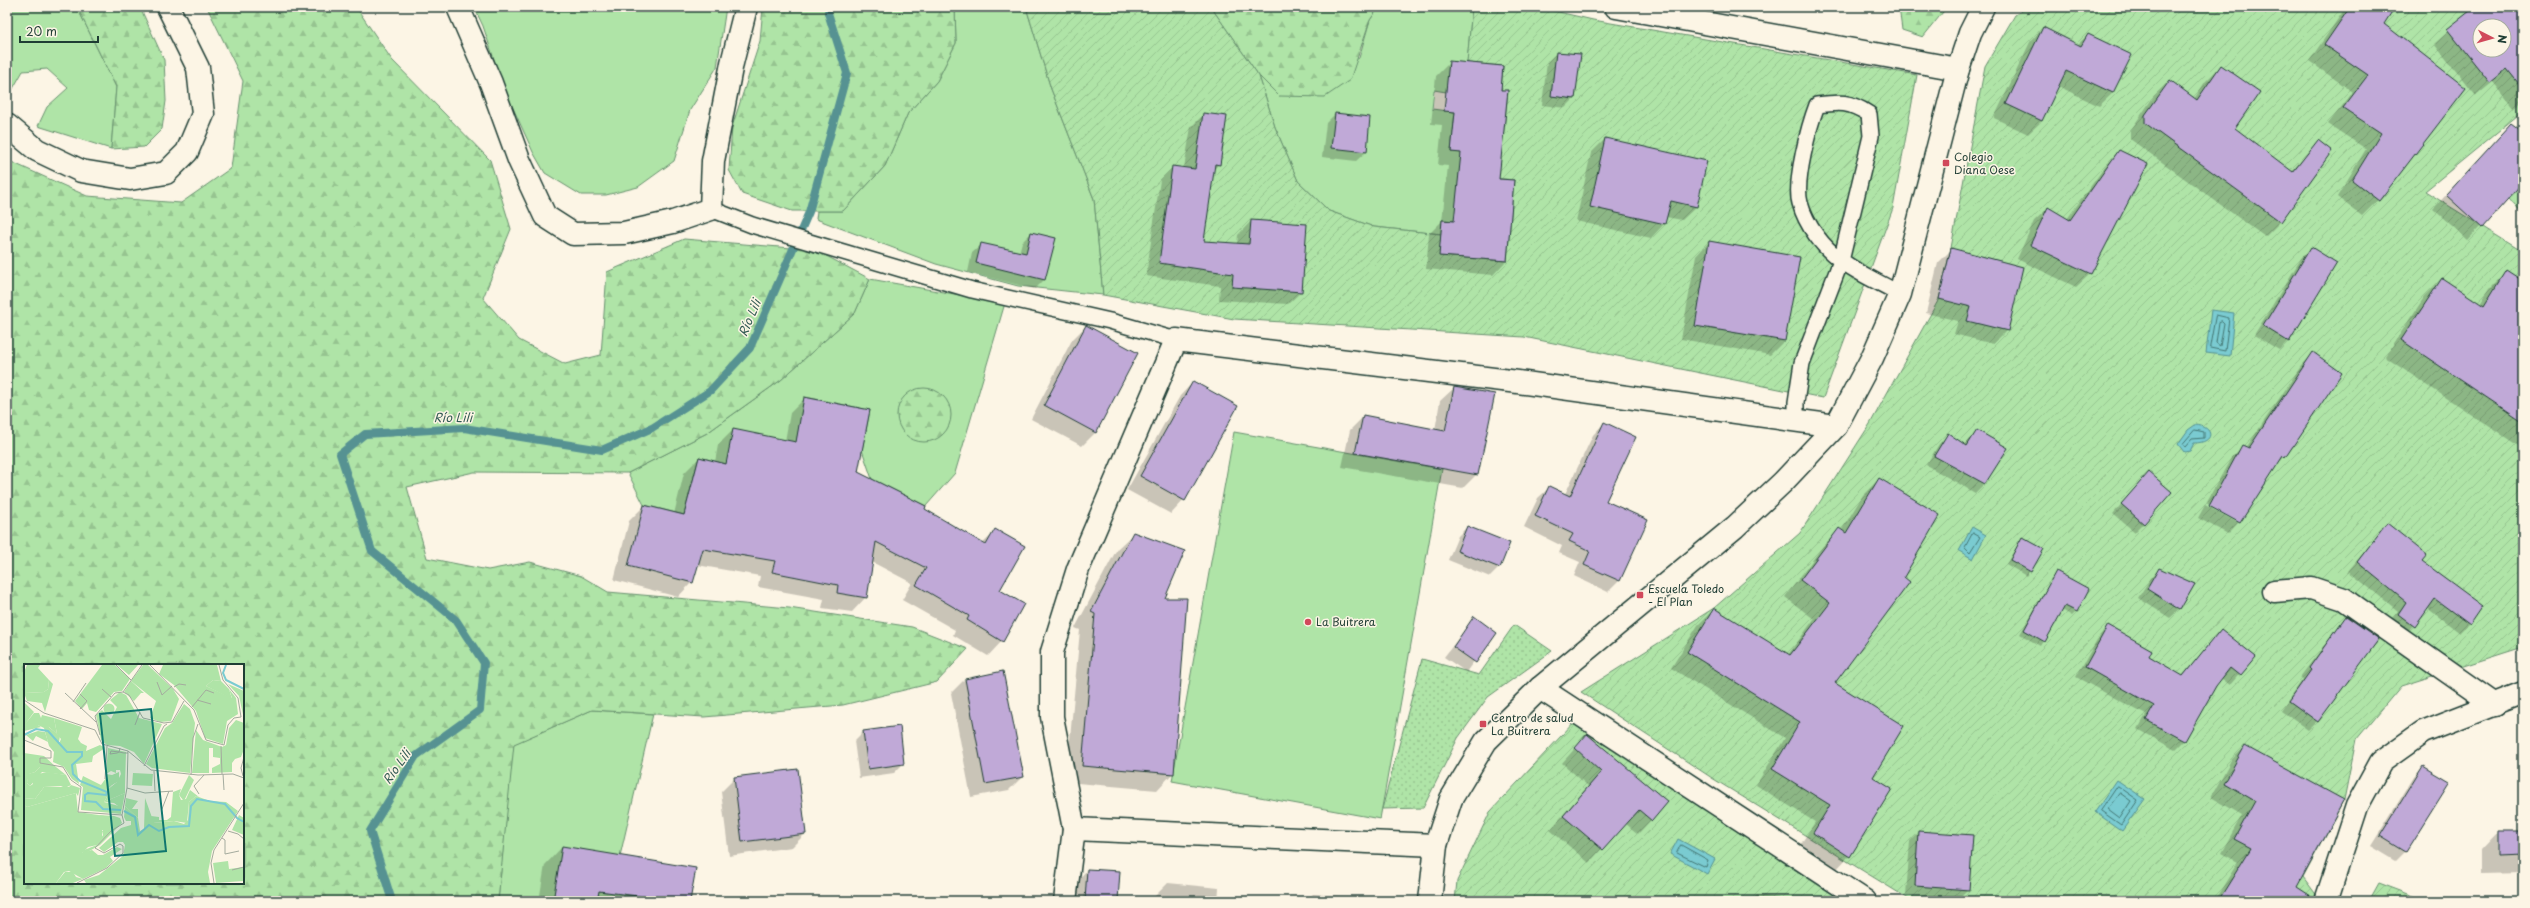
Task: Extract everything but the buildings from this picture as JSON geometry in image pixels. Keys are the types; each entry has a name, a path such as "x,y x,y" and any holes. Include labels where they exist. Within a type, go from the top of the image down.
{"street":[{"path":"7,125 37,150 81,171 130,179 166,173 186,152 203,114 198,68 168,7"},
{"path":"458,7 491,83 519,160 545,216 573,234 624,233 673,222 711,209 712,161 732,63 746,7"},
{"path":"1616,7 1958,69"},
{"path":"1430,901 1436,845 1452,799 1486,741 1540,688 1735,526 1783,482 1836,426 1872,358 1900,294 1958,69 1970,33 1982,7"},
{"path":"1065,901 1074,829 1052,717 1052,652 1078,568 1176,340 1518,382 1836,426"},
{"path":"2274,592 2311,588 2344,599 2495,705"},
{"path":"1540,688 1865,901"},
{"path":"2326,901 2357,806 2381,762 2423,732 2523,693"},
{"path":"1074,829 1436,845"}],"lane":[{"path":"1796,420 1796,402 1802,363 1841,261 1871,136 1869,114 1854,104 1839,102 1817,105 1809,127 1802,164 1799,202 1810,229 1841,261 1900,294"},
{"path":"711,209 752,225 972,290 1110,321 1176,340"}],"green space":[{"path":"7,7 77,7 116,87 111,149 38,126 47,107 68,88 47,69 23,71 7,99"},
{"path":"77,7 140,7 164,60 166,101 162,129 144,147 111,149 116,87"},
{"path":"207,7 356,7 392,60 490,160 511,229 483,298 519,340 565,364 601,355 607,272 684,239 815,250 870,279 855,313 781,380 707,433 628,473 474,472 407,487 427,558 488,570 530,562 581,576 608,592 789,608 912,627 968,649 937,682 843,705 704,717 592,710 514,744 498,901 7,901 7,160 87,196 181,203 231,168 243,81"},
{"path":"474,7 579,7 585,9 600,7 726,7 717,67 690,110 674,161 638,187 606,195 581,195 545,173 533,152 503,86 483,26"},
{"path":"763,7 955,7 956,43 937,81 908,113 885,166 843,211 792,211 742,194 729,170 732,127 760,41"},
{"path":"955,7 1026,7 1051,89 1094,199 1103,295 1018,286 936,264 816,219 817,211 843,211 885,166 908,113 937,81 956,43"},
{"path":"1026,7 1211,7 1259,76 1275,127 1298,181 1329,211 1374,227 1441,234 1440,256 1507,261 1514,180 1459,175 1465,153 1501,156 1508,91 1501,90 1503,66 1467,63 1472,7 1537,7 1593,20 1917,75 1893,208 1823,398 1524,337 1234,319 1103,295 1094,199 1051,89"},
{"path":"1211,7 1379,7 1370,20 1350,80 1325,97 1279,96 1259,76"},
{"path":"1379,7 1472,7 1467,63 1446,92 1434,90 1432,109 1455,112 1451,152 1465,153 1474,222 1442,220 1441,234 1374,227 1329,211 1298,181 1275,127 1259,76 1279,96 1359,58 1370,20"},
{"path":"1899,7 1947,7 1923,37 1902,30"},
{"path":"2028,7 2523,7 2523,111 2425,191 2523,252 2523,647 2401,686 2356,740 2344,800 2303,877 2321,901 1912,901 1712,778 1581,692 1714,608 1800,533 1870,424 1939,299 1951,248 1985,66 2015,15"},
{"path":"2523,185 2523,214 2509,198"},
{"path":"870,279 1005,303 955,473 926,506 872,479 862,450 870,410 805,397 784,505 718,492 726,464 699,457 684,515 644,505 628,473 707,433 781,380 855,313"},
{"path":"919,388 929,388 939,392 947,400 951,410 951,420 947,430 939,438 929,442 919,442 909,438 901,430 897,420 897,410 901,400 909,392"},
{"name":"La Buitrera","path":"1234,432 1442,469 1380,819 1172,781"},
{"path":"1514,625 1552,651 1488,697 1458,738 1423,808 1382,809 1422,659 1479,675"},
{"path":"592,710 653,714 620,856 553,901 498,901 513,744"},
{"path":"1576,720 1846,901 1455,901 1457,881 1490,812"},
{"path":"2379,883 2427,901 2369,901"},
{"path":"599,891 645,897 644,901 597,901"}],"water":[{"path":"2211,310 2234,313 2230,356 2206,353"},
{"path":"2195,425 2206,428 2210,434 2209,438 2201,442 2194,443 2190,451 2184,452 2178,444 2188,430"},
{"path":"1972,527 1986,535 1973,559 1959,551"},
{"path":"2117,780 2145,799 2122,831 2095,812"},
{"path":"1678,839 1715,859 1707,874 1670,854"}],"waterway":[{"name":"Río Lili","path":"392,901 370,831 416,756 480,710 484,663 456,620 372,551 340,454 365,434 464,428 602,450 652,428 710,391 750,348 809,212 847,73 828,13 829,7"}],"place":[{"name":"Colegio Diana Oese","path":"1946,163"},
{"name":"Escuela Toledo - El Plan","path":"1640,595"},
{"name":"La Buitrera","path":"1308,622"},
{"name":"Centro de salud La Buitrera","path":"1483,724"}]}
